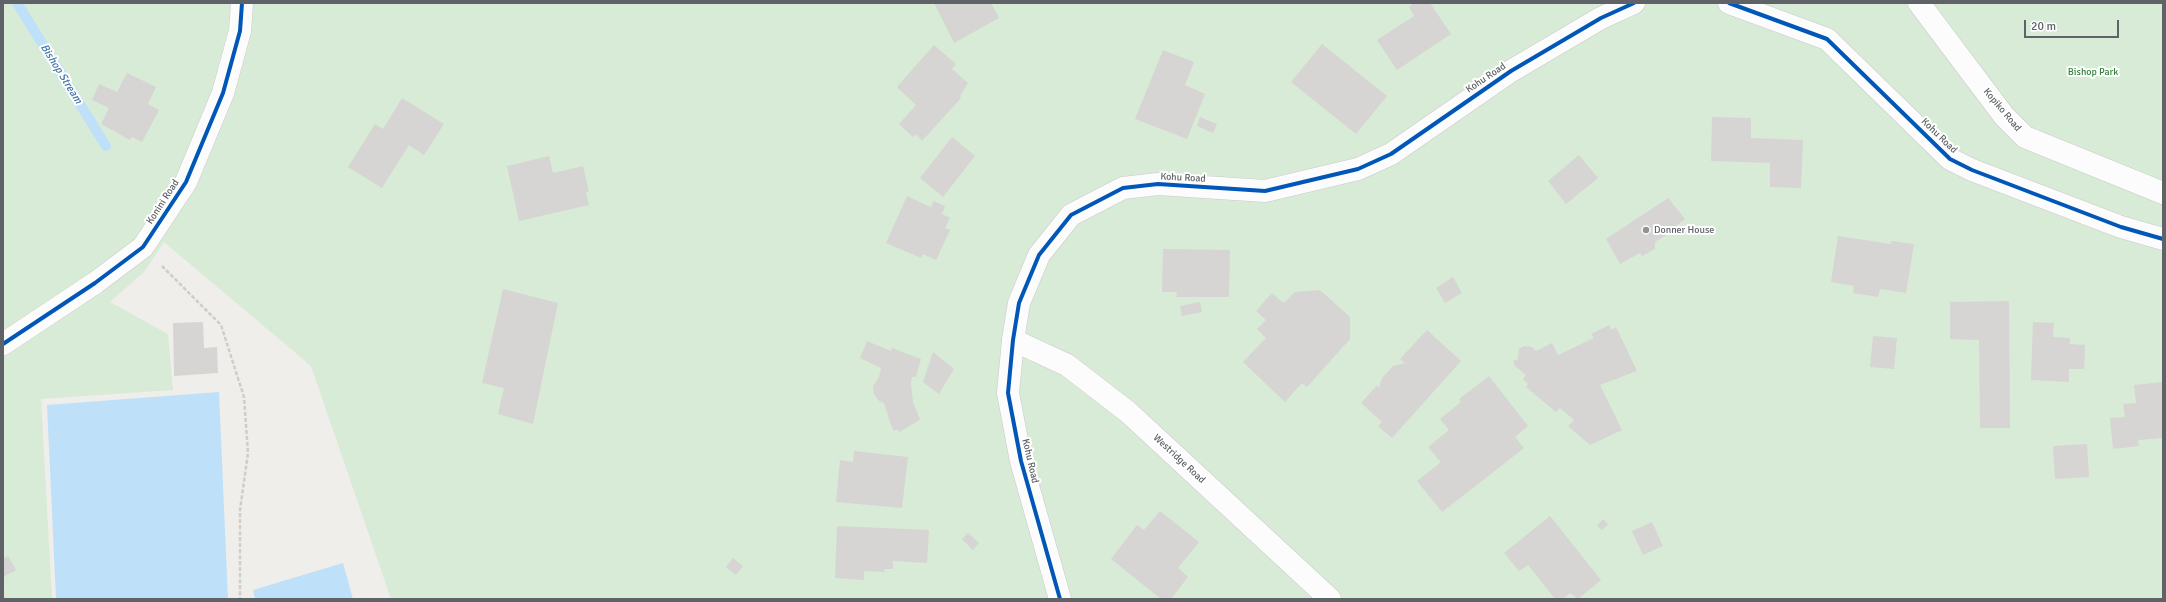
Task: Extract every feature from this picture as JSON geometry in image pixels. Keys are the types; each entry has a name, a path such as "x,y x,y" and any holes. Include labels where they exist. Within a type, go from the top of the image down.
{"street":[{"name":"Konini Road","path":"3,344 95,284 143,247 186,182 223,93 240,31 242,3"},
{"name":"Kohu Road","path":"1060,599 1021,461 1008,393 1013,340 1019,303 1039,255 1071,215 1123,188 1158,184 1265,191 1358,169 1391,154 1511,71 1601,18 1634,3"},
{"name":"Kohu Road","path":"1729,3 1827,39 1950,159 1972,170 2121,227 2163,239"},
{"name":"Kopiko Road","path":"1919,3 2004,116 2025,137 2163,193"},
{"name":"Westridge Road","path":"1013,340 1068,365 1128,412 1330,599"}],"path":[{"path":"160,264 221,324 244,397 248,453 240,510 240,599"}],"green space":[{"name":"Bishop Park","path":"3,3 2163,3 2163,599 391,599 311,366 164,242 144,272 110,302 168,334 173,390 41,399 52,599 3,599"}],"water":[{"path":"219,392 228,599 56,599 47,405"},
{"path":"343,563 353,599 255,599 253,590"}],"building":[{"path":"934,3 991,3 999,18 954,43"},
{"path":"1414,3 1430,3 1451,34 1397,70 1377,40 1414,16 1409,7"},
{"path":"1322,44 1387,96 1356,134 1291,82"},
{"path":"934,45 956,64 952,69 968,83 960,96 961,98 922,141 916,134 913,137 899,124 916,105 897,87"},
{"path":"1163,50 1194,62 1185,85 1205,94 1187,139 1135,119"},
{"path":"127,73 156,87 148,104 159,110 142,142 132,137 130,140 101,124 109,108 92,100 99,84 117,92"},
{"path":"402,98 444,124 424,155 409,145 382,188 348,167 375,124 383,129"},
{"path":"1200,117 1217,124 1213,133 1197,126"},
{"path":"1712,117 1751,118 1751,138 1803,140 1801,188 1770,187 1770,163 1711,161"},
{"path":"952,137 975,156 943,197 920,178"},
{"path":"1579,155 1598,178 1566,204 1548,181"},
{"path":"549,156 553,173 583,166 589,192 586,192 589,205 519,221 507,166"},
{"path":"907,196 931,207 934,201 945,206 942,214 950,218 945,228 950,230 936,260 923,254 921,258 886,243"},
{"name":"Donner House","path":"1668,198 1685,219 1672,229 1673,231 1655,242 1655,249 1642,256 1640,253 1620,264 1606,239"},
{"path":"1838,236 1891,244 1891,241 1914,244 1906,293 1880,289 1878,297 1853,293 1854,286 1831,282"},
{"path":"1163,249 1230,250 1229,297 1176,297 1177,292 1162,292"},
{"path":"1453,277 1462,293 1445,303 1436,288"},
{"path":"503,289 558,303 533,424 498,414 504,388 482,383"},
{"path":"1320,290 1350,317 1350,339 1307,387 1302,383 1285,402 1243,362 1266,338 1257,329 1266,320 1256,311 1272,293 1282,302 1285,302 1295,292"},
{"path":"2009,301 2010,428 1980,428 1979,340 1950,339 1950,302"},
{"path":"1200,302 1202,312 1182,316 1180,306"},
{"path":"203,322 204,348 217,347 218,373 174,376 173,323"},
{"path":"2033,322 2054,323 2053,337 2070,338 2070,344 2085,345 2084,369 2069,369 2069,382 2031,380"},
{"path":"1609,325 1611,330 1616,327 1637,371 1600,385 1622,430 1590,445 1568,426 1574,420 1560,408 1556,412 1526,387 1528,384 1523,379 1526,375 1515,366 1513,361 1518,359 1519,349 1524,346 1532,347 1536,351 1552,343 1558,355 1594,338 1591,334"},
{"path":"1427,330 1461,361 1392,438 1378,426 1382,422 1361,403 1377,385 1379,388 1382,378 1393,366 1405,363 1400,359"},
{"path":"1873,336 1897,338 1894,369 1870,367"},
{"path":"867,341 891,351 892,348 921,359 916,377 912,377 911,383 913,402 920,420 899,432 897,429 894,431 884,403 879,401 874,394 873,386 879,377 881,368 860,358"},
{"path":"933,352 954,369 939,394 923,382"},
{"path":"1489,376 1528,426 1515,437 1524,448 1442,512 1417,481 1441,462 1428,447 1449,430 1440,419 1461,402 1459,399"},
{"path":"2163,382 2163,438 2138,440 2139,446 2113,449 2110,418 2125,417 2123,404 2136,403 2134,385"},
{"path":"2087,444 2089,477 2055,479 2053,446"},
{"path":"854,451 908,457 902,508 836,502 840,460 853,462"},
{"path":"1160,511 1199,542 1178,568 1188,577 1171,599 1161,599 1111,559 1137,525 1144,530"},
{"path":"1550,516 1601,580 1578,599 1570,593 1563,599 1555,599 1528,565 1519,571 1504,553"},
{"path":"1603,519 1608,524 1602,530 1597,526"},
{"path":"1652,522 1663,546 1643,555 1632,531"},
{"path":"837,526 929,530 927,563 893,561 893,569 884,569 885,572 864,571 864,580 835,578"},
{"path":"968,533 979,543 973,550 962,539"},
{"path":"8,556 16,570 3,577 3,559"},
{"path":"733,558 743,566 736,575 726,567"}],"waterway":[{"name":"Bishop Stream","path":"17,3 106,146"}],"cycle path":[{"path":"3,344 95,283 143,247 186,182 223,93 240,31 242,3"},
{"path":"1060,599 1021,461 1008,393 1013,340 1019,303 1039,255 1071,215 1123,188 1158,184 1265,191 1358,169 1391,154 1511,71 1601,18 1634,3"},
{"path":"1729,3 1827,39 1950,159 1972,170 2121,227 2163,239"}],"place":[{"name":"Donner House","path":"1646,230"}]}
